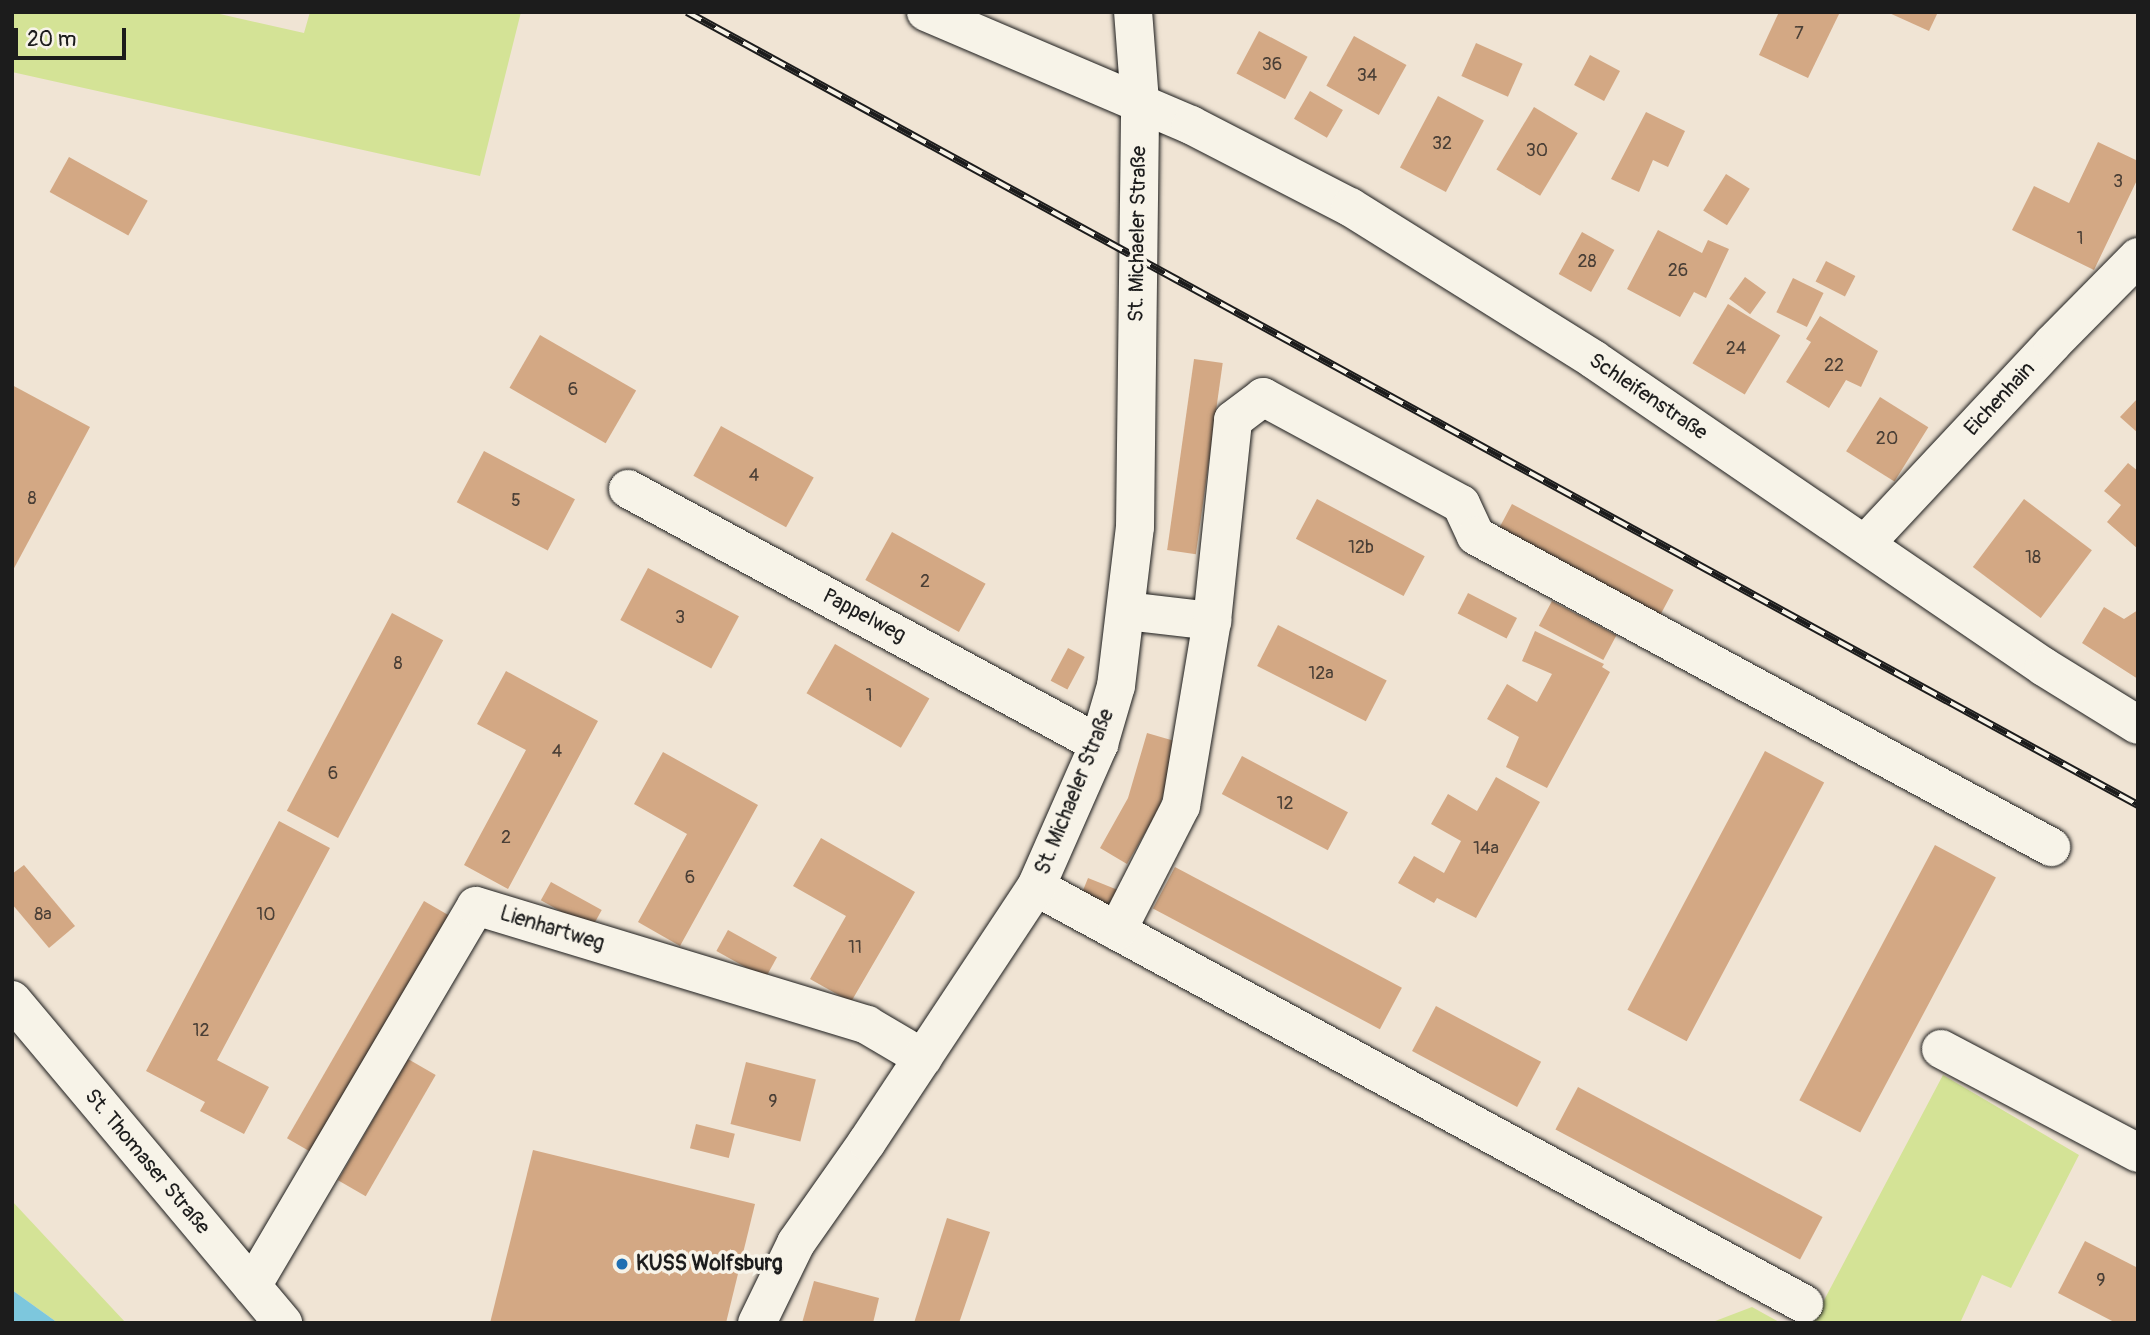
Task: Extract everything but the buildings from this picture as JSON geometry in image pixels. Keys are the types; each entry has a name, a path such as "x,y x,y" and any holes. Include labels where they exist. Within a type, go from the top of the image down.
{"street":[{"name":"Schleifenstraße","path":"926,12 1140,102 1350,207 1593,359 2044,667 2138,725"},
{"name":"St. Michaeler Straße","path":"757,1323 796,1243 1036,887 1099,744 1116,686 1135,527 1140,102 1133,12"},
{"name":"Eichenhain","path":"1865,544 2053,343 2138,257"},
{"path":"1117,931 1181,806 1212,621 1233,420 1263,397 1461,504 1476,536 2051,847"},
{"name":"Pappelweg","path":"628,489 1099,744"},
{"path":"1127,611 1212,621"},
{"path":"1036,887 1804,1304"},
{"name":"Lienhartweg","path":"252,1286 476,906 867,1025 923,1058"},
{"name":"St. Thomaser Straße","path":"12,1000 283,1323"},
{"path":"1941,1049 2138,1153"}],"green space":[{"path":"12,12 211,12 304,33 310,12 521,12 480,176 12,72"},
{"path":"1943,1075 2079,1155 2011,1288 1982,1275 1960,1323 1812,1323"},
{"path":"12,1201 126,1323 58,1323 12,1290"},
{"path":"1752,1307 1781,1323 1710,1323"}],"water":[{"path":"12,1290 58,1323 12,1323"}],"railway":[{"path":"687,12 2138,805"}],"place":[{"name":"KUSS Wolfsburg","path":"622,1264"}]}
